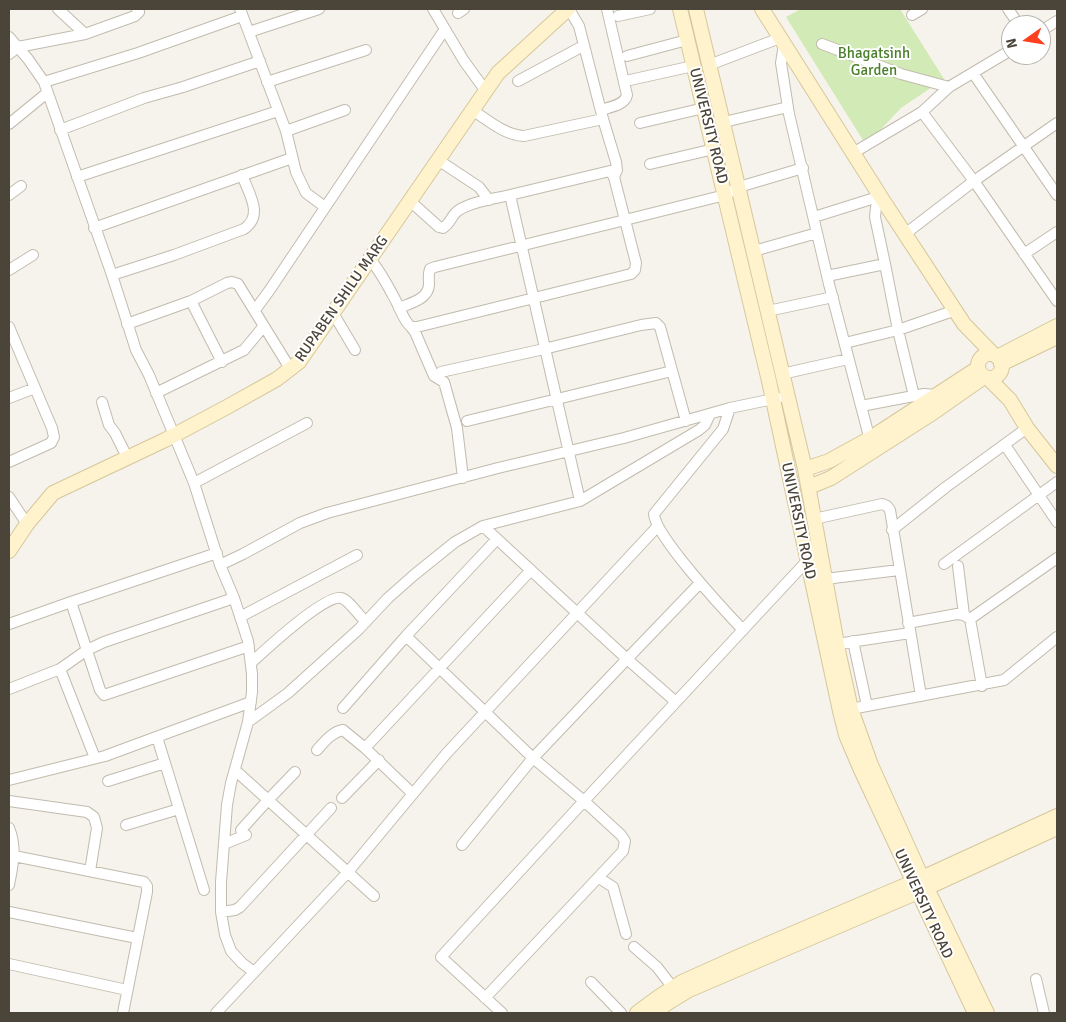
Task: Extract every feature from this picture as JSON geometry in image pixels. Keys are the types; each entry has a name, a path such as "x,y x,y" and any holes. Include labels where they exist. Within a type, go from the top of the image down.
{"street":[{"path":"58,9 86,34"},
{"path":"9,54 18,47 86,34 135,16 139,12 137,9"},
{"path":"249,32 294,13 319,9"},
{"path":"433,9 464,61 485,90"},
{"path":"569,9 579,26 616,162 617,170 614,177"},
{"name":"RUPABEN SHILU MARG","path":"9,552 27,524 53,493 174,435 253,393 291,370 299,362 498,73 569,9"},
{"path":"472,110 514,136 524,136 602,114 626,100 627,95 607,9"},
{"path":"618,16 650,9"},
{"name":"UNIVERSITY ROAD","path":"680,9 772,399 846,735 860,770 920,885"},
{"name":"UNIVERSITY ROAD","path":"696,9 809,487 837,644 851,709 858,733 975,1013"},
{"path":"762,9 882,199 956,310 964,324 982,371 1010,400 1027,428 1057,466"},
{"path":"912,15 922,9"},
{"path":"44,82 138,53 241,12 286,131 292,158 306,193 326,206"},
{"path":"255,310 445,28"},
{"path":"9,37 44,82 112,275 126,324 194,483 249,646 252,674 251,702 248,722 227,805 221,882 221,912 225,934 231,951 242,964 254,972"},
{"path":"627,56 687,40"},
{"path":"709,65 782,41"},
{"path":"782,41 781,63 788,107 848,359 871,445"},
{"path":"822,44 901,74 949,87"},
{"path":"518,82 584,46"},
{"path":"267,82 366,50"},
{"path":"853,153 922,112 949,87 1001,56"},
{"path":"60,130 144,98 260,61"},
{"path":"630,80 693,66"},
{"path":"973,73 1056,192"},
{"path":"9,124 47,93"},
{"path":"724,122 788,107"},
{"path":"640,123 704,108"},
{"path":"286,131 345,110"},
{"path":"77,177 278,111"},
{"path":"922,112 974,181 1057,301"},
{"path":"905,234 974,181 1057,123"},
{"path":"650,164 714,149"},
{"path":"94,228 292,158"},
{"path":"438,160 479,187 489,200"},
{"path":"399,308 419,299 428,291 428,274 430,269 724,195 739,187 803,168"},
{"path":"410,201 443,228 457,212 464,208 489,200 610,171 614,177 636,263 635,270 630,274 418,327 411,327"},
{"path":"112,275 184,252 244,229 252,224 255,215 242,175"},
{"path":"9,195 21,186"},
{"path":"510,195 580,501"},
{"path":"814,216 882,199"},
{"path":"882,199 876,207 875,217 898,330 914,396"},
{"path":"1024,254 1057,232"},
{"path":"754,251 818,233"},
{"path":"9,270 33,255"},
{"path":"370,258 383,276 408,324 415,332 434,376 444,382 457,428 463,478"},
{"path":"828,276 885,264"},
{"path":"126,324 191,301 232,282 238,284 291,370"},
{"path":"768,311 833,296"},
{"path":"191,301 222,362"},
{"path":"845,343 898,330 956,310"},
{"path":"333,312 356,350"},
{"path":"441,372 544,349 641,324 656,323 660,327 686,421"},
{"path":"964,324 998,362 1010,400"},
{"path":"998,362 1057,326"},
{"path":"9,327 54,437 51,443 9,462"},
{"path":"156,394 244,350 264,327"},
{"path":"998,362 1057,337"},
{"path":"805,469 871,445 982,371 987,355 998,362"},
{"path":"782,374 848,359"},
{"path":"982,371 996,377 998,362"},
{"path":"467,422 672,371"},
{"path":"809,487 831,478 936,395 982,371"},
{"path":"9,398 35,388"},
{"path":"861,406 914,396 936,395"},
{"path":"220,564 244,554 300,523 327,513 730,408 786,396"},
{"path":"102,402 109,425 127,457"},
{"path":"730,408 723,429 656,510 654,519 700,583 743,630"},
{"path":"248,722 288,693 366,622 388,598 455,542 483,526 580,501 699,430 705,425 710,414"},
{"path":"194,483 307,423"},
{"path":"892,530 946,487 1027,428"},
{"path":"1005,445 1057,522"},
{"path":"944,564 1057,482"},
{"path":"9,497 27,524"},
{"path":"814,518 882,504 890,510 921,696"},
{"path":"483,526 676,702"},
{"path":"216,1013 348,872 446,754 658,527"},
{"path":"343,708 406,636 498,539"},
{"path":"502,1013 441,957 819,548"},
{"path":"9,624 217,553"},
{"path":"240,616 356,555"},
{"path":"837,644 909,628 957,614 967,617 1057,558"},
{"path":"958,566 982,686"},
{"path":"365,748 531,570"},
{"path":"825,579 899,570"},
{"path":"462,845 533,758 700,583"},
{"path":"250,662 310,612 332,599 339,597 345,599 366,622"},
{"path":"9,689 60,668 104,642 234,598"},
{"path":"71,602 100,690 104,695 249,646"},
{"path":"406,636 484,713 584,801 621,835 625,841 624,851 485,998"},
{"path":"851,709 982,686 1004,680 1057,637"},
{"path":"853,641 867,706"},
{"path":"60,668 94,758"},
{"path":"9,780 94,758 251,702"},
{"path":"316,750 332,735 344,730 413,794"},
{"path":"157,737 204,890"},
{"path":"342,798 378,760"},
{"path":"108,781 165,763"},
{"path":"235,770 374,896"},
{"path":"224,844 244,832 268,800 295,772"},
{"path":"9,801 88,812 94,817 98,828 90,870"},
{"path":"221,912 240,907 331,808"},
{"path":"126,825 179,809"},
{"path":"920,885 1057,816"},
{"path":"9,828 14,856 9,885"},
{"path":"637,1013 676,991 1057,828"},
{"path":"14,856 144,882 147,886 123,1013"},
{"path":"599,878 613,886 626,934"},
{"path":"920,885 987,1013"},
{"path":"9,912 137,938"},
{"path":"634,947 657,967 676,991"},
{"path":"9,964 127,990"},
{"path":"1036,979 1044,1013"},
{"path":"591,982 621,1013"},
{"path":"655,1013 676,991"}],"green space":[{"name":"Bhagatsinh Garden","path":"801,9 900,9 944,79 901,108 866,145 786,17"}]}
